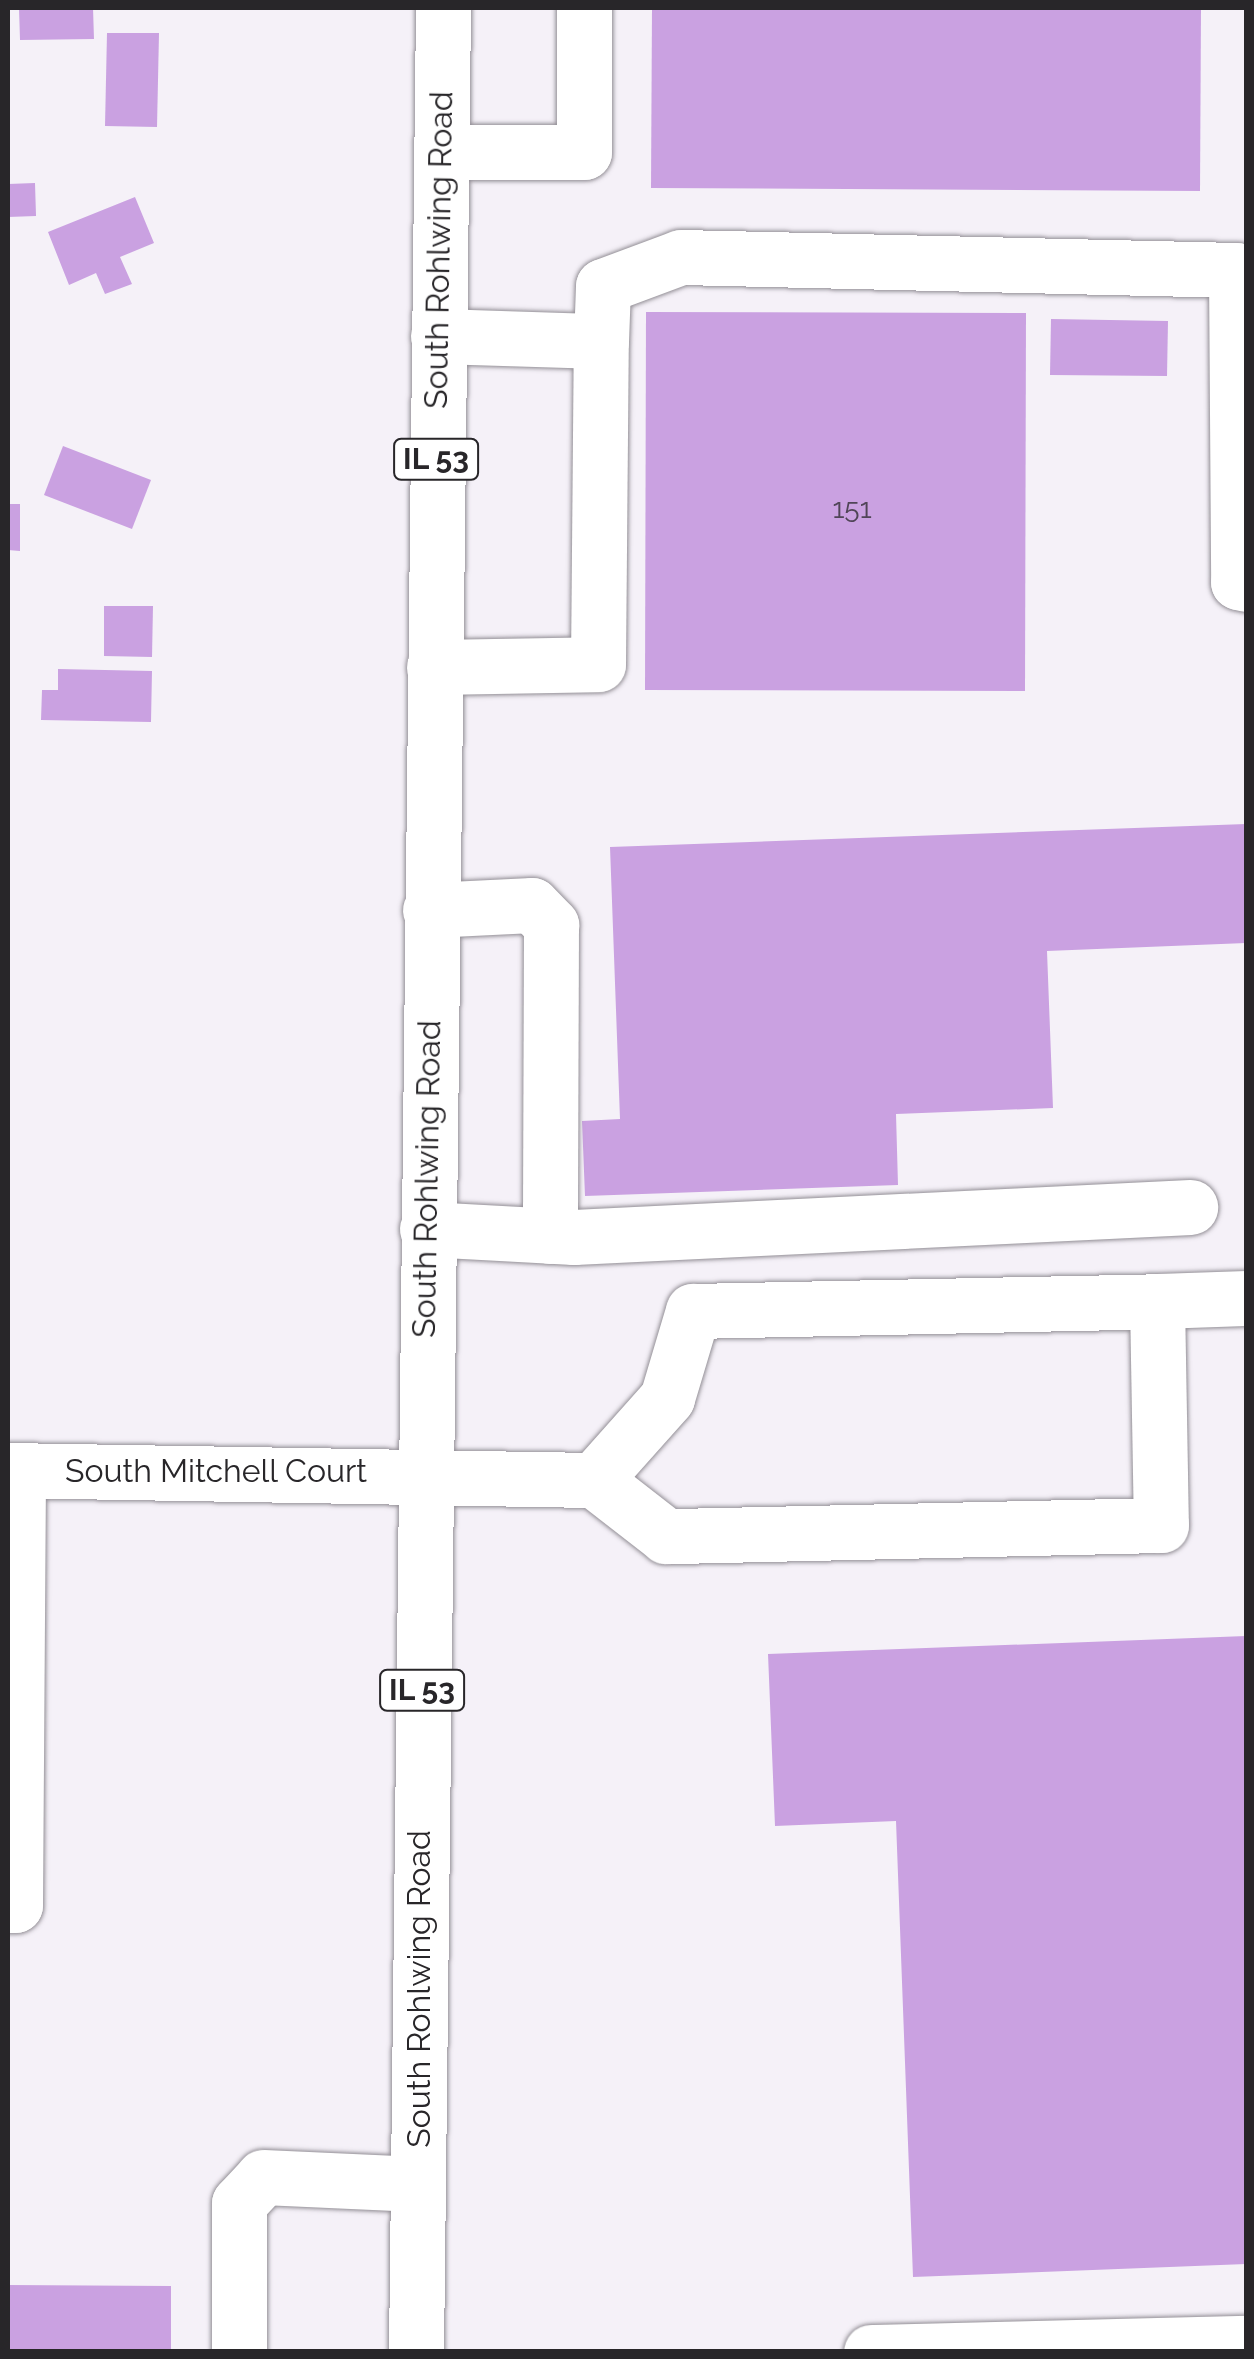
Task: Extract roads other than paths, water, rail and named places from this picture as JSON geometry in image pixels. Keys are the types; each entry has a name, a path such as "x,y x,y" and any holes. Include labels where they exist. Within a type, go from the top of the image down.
{"main road":[{"name":"South Rohlwing Road","path":"416,2352 443,8"},
{"path":"441,152 584,152 584,8"},
{"path":"434,667 598,664 603,286 681,256 1236,270 1238,582 1246,584"},
{"path":"438,336 601,341"},
{"path":"430,910 532,905 551,925 550,1236"},
{"path":"427,1229 550,1236 1190,1207"},
{"path":"1156,1301 1160,1525 666,1536 594,1480 667,1398 693,1310 1246,1298"},
{"path":"8,1905 16,1905 12,1470"},
{"name":"South Mitchell Court","path":"12,1470 424,1472 594,1480"},
{"path":"240,2352 239,2203 263,2178 418,2184"},
{"path":"871,2352 1246,2343"}]}
